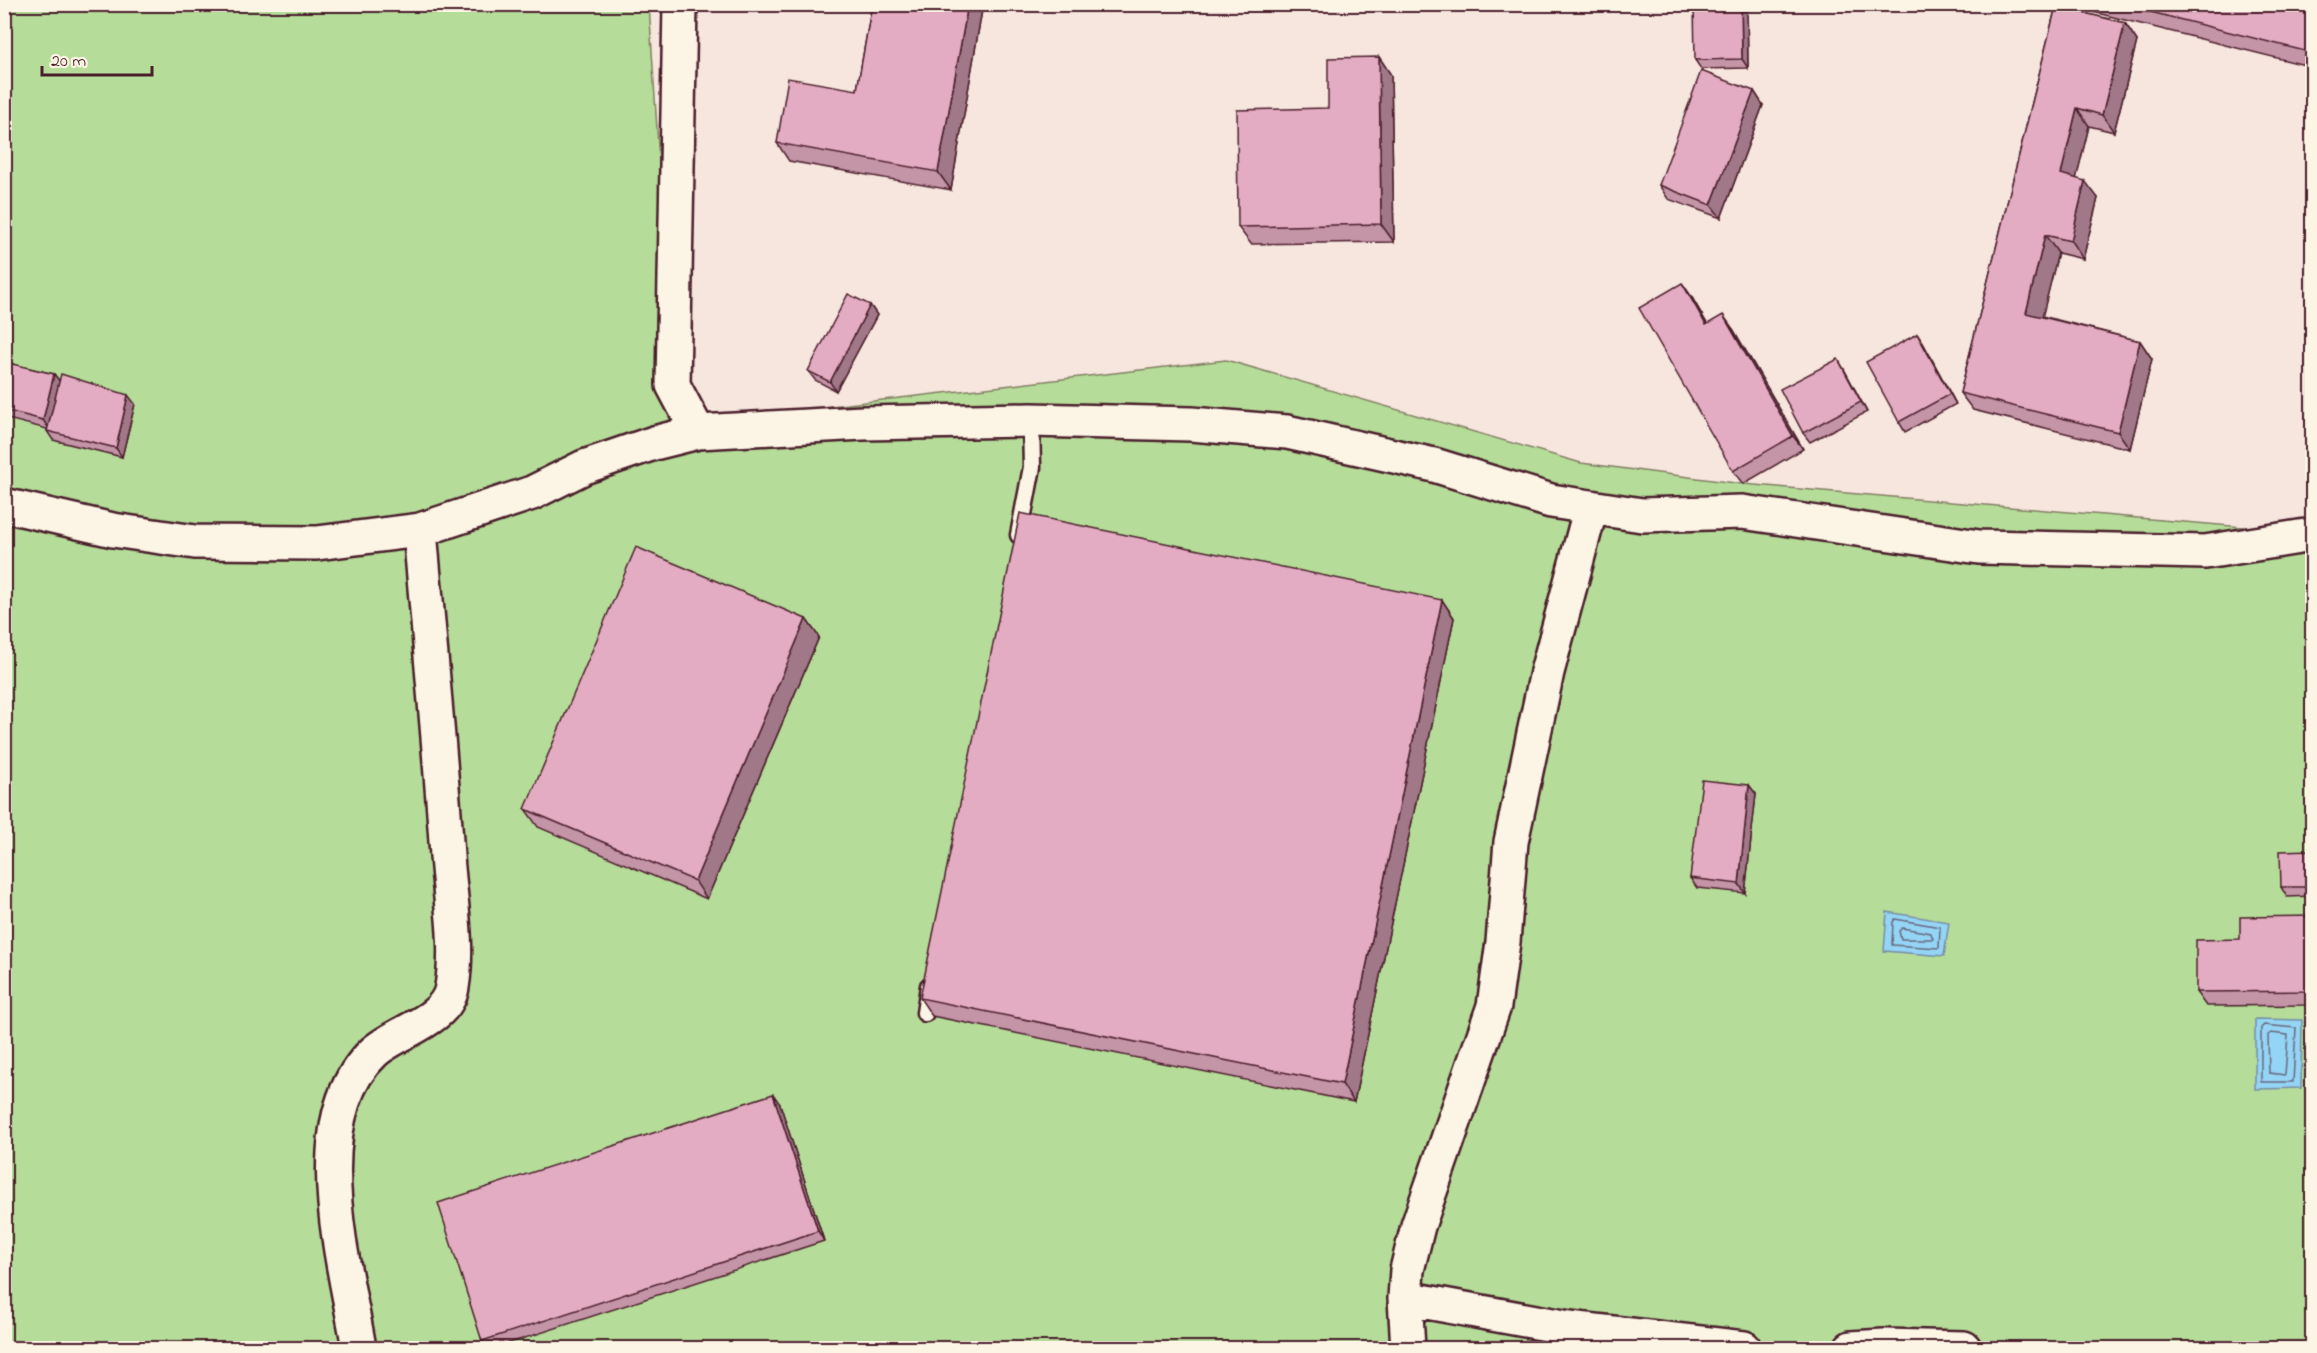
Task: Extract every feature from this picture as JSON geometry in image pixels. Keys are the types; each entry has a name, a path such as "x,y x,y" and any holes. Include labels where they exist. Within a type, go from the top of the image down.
{"street":[{"path":"680,4 673,385 698,432"},
{"path":"4,505 113,530 195,542 317,543 420,530 532,493 584,467 654,443 698,432 863,423 1031,420 1191,424 1287,432 1434,465 1551,501 1642,515 1742,512 1979,547 2205,552 2313,535"},
{"path":"1408,1348 1405,1298 1407,1270 1418,1226 1494,1006 1503,942 1511,842 1547,672 1592,507"},
{"path":"359,1348 333,1186 338,1116 351,1084 374,1052 442,1010 452,990 453,954 445,832 420,530"},
{"path":"1405,1298 1569,1329 1744,1348"},
{"path":"1851,1348 1884,1346 1964,1348"}],"lane":[{"path":"1016,551 1032,467 1031,420"},
{"path":"926,1013 931,966"}],"green space":[{"path":"5,5 649,5 676,424 1226,360 1581,463 1743,484 2312,533 2312,1348 5,1348"}],"water":[{"path":"1887,912 1949,922 1944,956 1884,951"},
{"path":"2255,1019 2302,1020 2301,1088 2255,1089"}],"building":[{"path":"872,4 968,4 938,172 777,143 788,78 857,90"},
{"path":"1694,4 1741,4 1742,59 1695,60"},
{"path":"2119,4 2313,4 2313,53"},
{"path":"2056,6 2125,23 2102,115 2077,108 2061,174 2085,181 2071,241 2045,235 2026,313 2140,341 2118,432 1960,393"},
{"path":"1379,57 1381,224 1238,227 1237,110 1328,108 1328,58"},
{"path":"1701,71 1754,91 1711,205 1659,185"},
{"path":"1682,283 1706,325 1723,315 1793,436 1733,471 1639,308"},
{"path":"848,294 870,305 830,382 808,371"},
{"path":"1917,334 1950,394 1899,422 1866,362"},
{"path":"1838,359 1861,402 1803,433 1780,389"},
{"path":"4,362 54,374 43,420 4,410"},
{"path":"61,374 128,395 116,448 47,431"},
{"path":"1020,513 1442,600 1342,1084 920,998"},
{"path":"636,547 806,619 695,881 525,809"},
{"path":"1702,780 1749,785 1739,884 1690,878"},
{"path":"2313,850 2313,887 2281,887 2280,851"},
{"path":"2313,916 2313,991 2196,992 2196,940 2240,939 2240,917"},
{"path":"773,1094 818,1231 482,1341 438,1203"}]}
